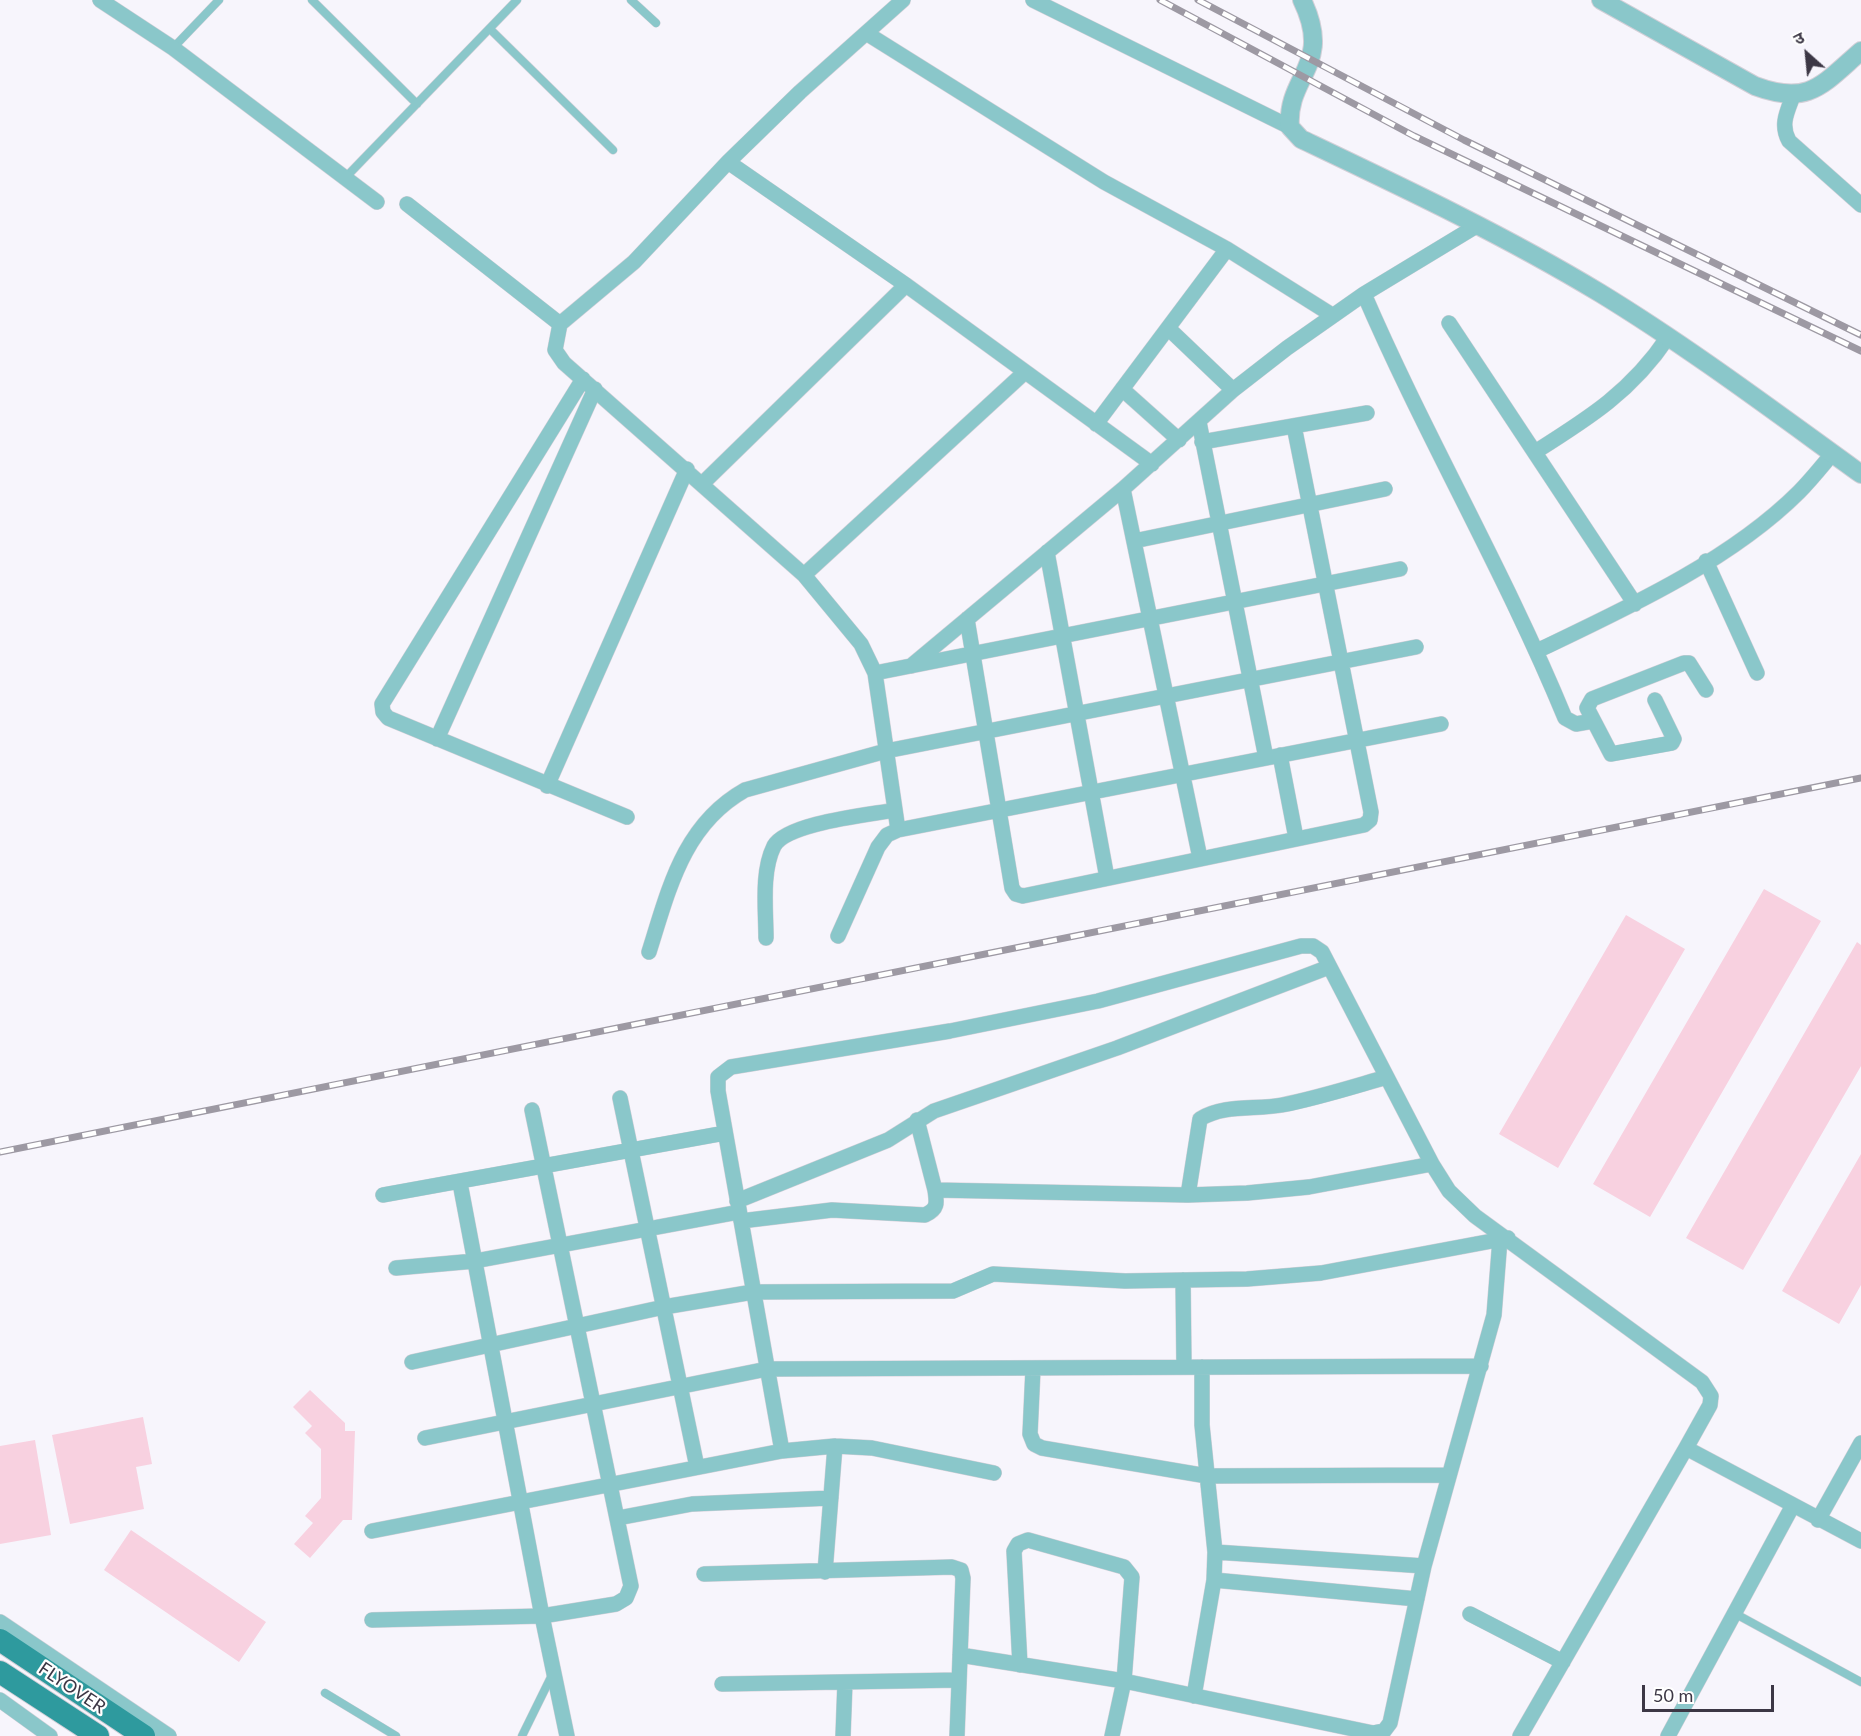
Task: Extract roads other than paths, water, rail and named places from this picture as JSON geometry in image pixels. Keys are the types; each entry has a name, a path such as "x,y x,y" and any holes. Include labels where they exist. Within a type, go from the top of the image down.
{"main road":[{"name":"FLYOVER","path":"0,1640 144,1736"},
{"name":"FLYOVER","path":"0,1672 98,1736"}],"street":[{"path":"100,0 173,48 377,202"},
{"path":"898,830 875,673 861,644 804,574 564,363 555,350 560,324 634,262 728,162 903,0"},
{"path":"1033,0 1290,127 1301,139 1479,225 1599,293 1668,337 1861,474"},
{"path":"1290,127 1289,110 1312,60 1314,29 1302,0"},
{"path":"1601,0 1755,86 1777,94 1793,96 1810,92 1828,81 1861,51"},
{"path":"866,33 1104,182 1227,249 1332,315"},
{"path":"1793,96 1784,122 1784,132 1790,141 1861,205"},
{"path":"728,162 906,285 1152,464"},
{"path":"407,204 560,324"},
{"path":"911,666 1123,489 1233,390 1332,315 1479,225"},
{"path":"1096,423 1227,249"},
{"path":"702,484 906,285"},
{"path":"1364,294 1399,374 1480,530 1537,651 1565,718 1576,724 1593,721"},
{"path":"1449,323 1635,604"},
{"path":"1168,328 1233,390"},
{"path":"1535,452 1592,416 1628,388 1650,365 1668,337"},
{"path":"804,574 1026,372"},
{"path":"589,384 382,704 383,712 388,718 547,786 627,817"},
{"path":"436,739 589,384"},
{"path":"1122,389 1179,440"},
{"path":"1202,442 1367,413"},
{"path":"1198,422 1250,680 1296,838"},
{"path":"967,619 1012,888 1016,894 1023,896 1364,825 1370,820 1294,426"},
{"path":"1537,651 1635,604 1706,561 1765,521 1799,492 1833,453"},
{"path":"547,786 687,469"},
{"path":"1123,489 1200,858"},
{"path":"1134,541 1384,489"},
{"path":"1047,552 1107,878"},
{"path":"1706,561 1757,673"},
{"path":"875,673 1400,569"},
{"path":"649,952 671,883 689,845 709,816 726,801 745,790 886,750 1416,647"},
{"path":"1655,700 1674,739 1668,745 1611,754 1587,708 1592,699 1684,663 1689,663 1694,667 1706,690"},
{"path":"838,936 878,847 887,835 898,830 1441,724"},
{"path":"766,938 768,865 774,847 782,836 799,829 895,810"},
{"path":"782,1451 725,1133 718,1077 731,1067 950,1031 1098,1001 1301,946 1313,946 1322,952 1432,1164 1449,1191 1504,1239 1708,1389 1711,1396 1710,1405 1686,1448 1520,1736"},
{"path":"739,1211 888,1140 934,1111 1117,1048 1329,967"},
{"path":"1188,1195 1196,1130 1200,1119 1212,1112 1279,1106 1387,1077"},
{"path":"620,1098 697,1467"},
{"path":"372,1620 542,1616 616,1604 626,1598 632,1586 531,1110"},
{"path":"396,1268 475,1261 739,1211 832,1210 925,1215 933,1211 937,1204 917,1120"},
{"path":"383,1195 460,1183 725,1133"},
{"path":"935,1190 1188,1195 1247,1193 1310,1186 1432,1164"},
{"path":"460,1183 567,1736"},
{"path":"412,1362 664,1307 753,1292 953,1291 993,1274 1125,1281 1247,1279 1321,1273 1504,1239"},
{"path":"960,1655 1124,1681 1373,1733 1384,1731 1390,1723 1424,1566 1494,1315 1504,1239"},
{"path":"1183,1280 1184,1367"},
{"path":"425,1438 767,1369 1481,1366"},
{"path":"1194,1696 1214,1580 1215,1552 1202,1425 1202,1367"},
{"path":"1033,1369 1030,1434 1034,1443 1042,1448 1207,1476 1448,1475"},
{"path":"1818,1520 1861,1443"},
{"path":"825,1572 835,1446"},
{"path":"372,1531 782,1451 835,1446 882,1450 994,1473"},
{"path":"1686,1448 1861,1541"},
{"path":"618,1518 692,1504 831,1498"},
{"path":"1668,1736 1792,1506"},
{"path":"1020,1665 1014,1551 1018,1544 1028,1540 1124,1567 1130,1571 1132,1577 1124,1681 1112,1736"},
{"path":"1215,1552 1424,1566"},
{"path":"704,1574 952,1567 960,1570 963,1578 957,1736"},
{"path":"1214,1580 1417,1599"},
{"path":"1470,1614 1563,1662"},
{"path":"0,1622 169,1736"},
{"path":"722,1684 959,1680"},
{"path":"843,1736 845,1682"},
{"path":"0,1700 50,1736"}],"lane":[{"path":"173,48 219,0"},
{"path":"312,0 417,104"},
{"path":"345,178 517,0"},
{"path":"631,0 656,23"},
{"path":"490,29 613,150"},
{"path":"1733,1612 1861,1682"},
{"path":"522,1736 554,1671"},
{"path":"325,1693 396,1736"}],"railway":[{"path":"1160,0 1414,136 1861,351"},
{"path":"1198,0 1464,140 1861,335"},
{"path":"0,1152 1861,778"}]}
